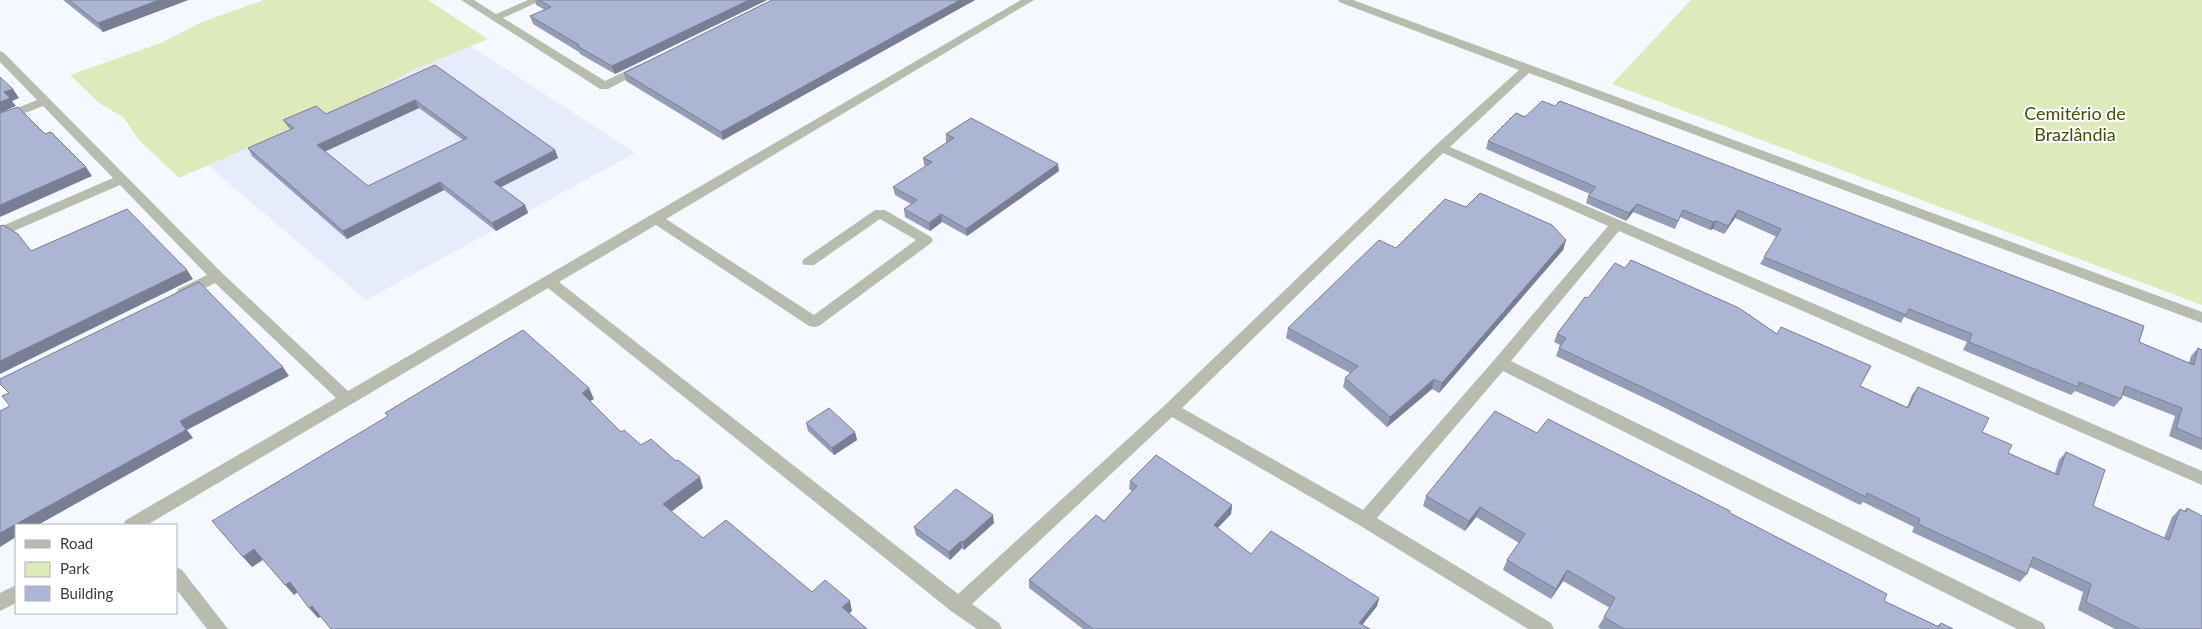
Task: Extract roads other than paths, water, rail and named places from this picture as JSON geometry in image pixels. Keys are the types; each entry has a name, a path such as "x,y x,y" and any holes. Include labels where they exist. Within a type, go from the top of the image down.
{"street":[{"path":"466,0 604,86 657,60"},
{"path":"495,18 537,0"},
{"path":"135,524 1030,0"},
{"path":"1343,0 2202,318"},
{"path":"0,55 217,276 347,399"},
{"path":"958,605 1171,409 1441,148 1527,69"},
{"path":"0,119 45,101"},
{"path":"1441,148 2202,478"},
{"path":"0,232 123,180"},
{"path":"656,218 814,322 926,240 880,213 809,262"},
{"path":"1365,520 1616,225"},
{"path":"174,298 217,276"},
{"path":"548,281 958,605 992,629"},
{"path":"1500,363 2036,629"},
{"path":"1171,409 1365,520 1544,629"},
{"path":"178,578 218,629"},
{"path":"0,603 15,594"}],"park label":[{"name":"Cemitério de Brazlândia","path":"2075,124"}]}
